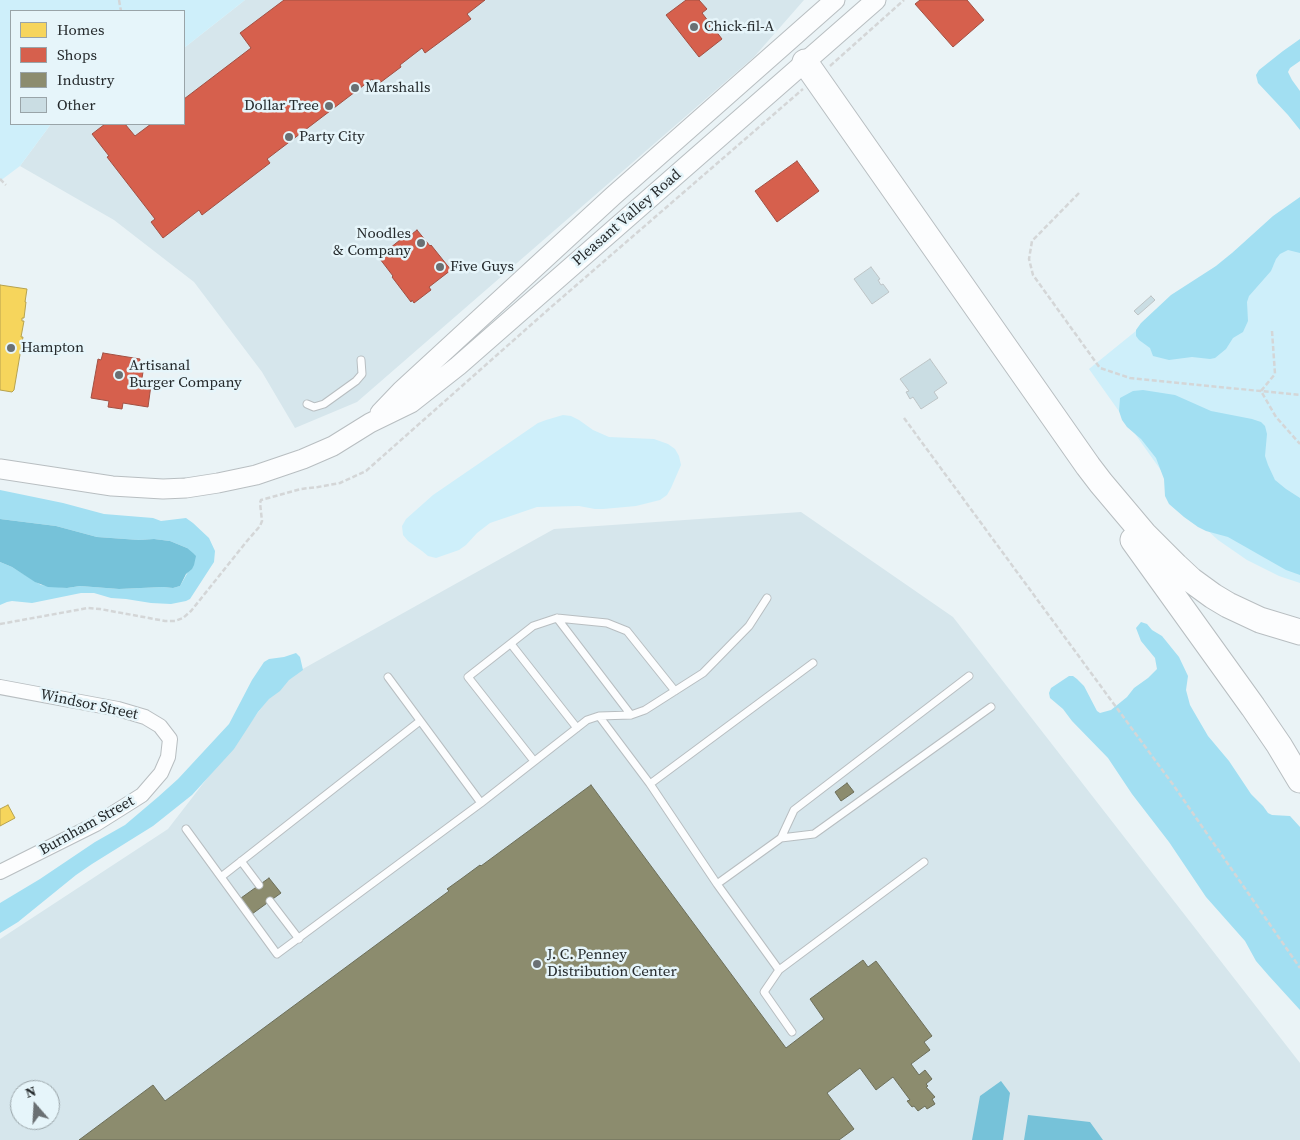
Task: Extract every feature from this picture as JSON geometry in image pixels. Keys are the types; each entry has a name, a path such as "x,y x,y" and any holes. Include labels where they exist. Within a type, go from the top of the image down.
{"highway":[{"path":"805,62 1050,414 1101,484 1161,552 1200,586 1243,613 1277,626 1300,632"},
{"path":"1101,484 1136,546 1279,745 1300,780"}],"main road":[{"name":"Pleasant Valley Road","path":"370,423 408,385 595,212 835,0"},
{"name":"Pleasant Valley Road","path":"0,469 112,486 162,489 200,486 256,475 303,459 333,446 370,423 411,403 458,366 876,0"},
{"path":"789,41 805,62"},
{"path":"595,212 612,231"},
{"path":"581,225 598,243"}],"street":[{"name":"Windsor Street","path":"0,687 118,709 144,717 160,726 170,739"},
{"name":"Burnham Street","path":"0,872 96,824 142,795 160,773 168,756 170,739"}],"lane":[{"path":"307,404 314,407 324,404 356,381 362,374 361,360"},
{"path":"186,829 278,954 481,803 587,720 599,716 631,715 645,710 703,674 748,626 767,598"},
{"path":"534,761 468,677 533,626 557,618 606,623 627,631 675,691"},
{"path":"557,618 631,715"},
{"path":"511,644 577,728"},
{"path":"650,784 813,663"},
{"path":"781,838 794,810 969,676"},
{"path":"388,677 481,803"},
{"path":"717,884 781,838 814,834 991,707"},
{"path":"599,716 650,784 717,884 779,970"},
{"path":"221,877 420,721"},
{"path":"241,861 259,885"},
{"path":"792,1032 764,992 779,970 924,862"},
{"path":"270,901 298,939"}],"path":[{"path":"842,56 904,0"},
{"path":"0,624 88,608 165,621 175,621 183,618 191,611 260,526 262,521 261,500 301,489 340,483 366,471 550,308 787,103"},
{"path":"0,180 6,185"},
{"path":"1078,193 1032,241 1028,259 1033,275 1100,368 1130,378 1300,394"},
{"path":"1261,391 1275,374 1272,331"},
{"path":"1261,391 1276,417 1300,444"},
{"path":"904,418 1174,786 1300,968"}],"shaded area":[{"path":"0,0 245,0 185,47 185,10 10,10 10,125 50,125 20,166 0,181"},
{"path":"245,0 804,0 754,57 357,402 295,428 262,372 194,282 114,220 20,166 50,125 185,125 185,47"},
{"path":"1300,39 1300,61 1290,68 1288,72 1300,91 1300,130 1258,83 1256,75 1259,70"},
{"path":"1300,197 1300,253 1288,250 1280,254 1271,271 1249,296 1247,302 1248,321 1243,332 1233,338 1226,349 1215,358 1192,357 1169,360 1153,356 1150,348 1136,336 1136,330 1141,323 1171,295 1216,266 1273,216"},
{"path":"1300,198 1300,583 1279,576 1247,560 1218,540 1205,528 1182,500 1089,369"},
{"path":"1143,390 1175,395 1211,411 1252,419 1261,422 1265,426 1267,434 1265,456 1275,480 1300,498 1300,575 1286,570 1228,537 1198,527 1169,504 1165,496 1164,479 1156,458 1141,439 1127,427 1119,411 1120,398 1133,391"},
{"path":"563,415 571,416 593,430 609,437 654,439 668,444 675,449 681,465 667,495 660,500 636,506 603,509 579,506 537,507 490,523 459,550 436,558 428,556 403,535 402,526 406,519 433,495 538,423"},
{"path":"0,490 104,514 153,518 161,521 186,518 209,538 215,551 214,562 190,599 186,601 171,604 151,603 111,598 94,593 81,593 32,603 12,601 0,605 0,562 12,567 41,585 67,588 80,586 119,589 173,588 180,586 188,572 187,548 170,541 97,537 56,526 0,519"},
{"path":"801,512 953,617 1300,1063 1300,1140 0,1140 0,939 168,829 283,680 554,529"},
{"path":"0,519 56,526 97,537 170,541 187,548 196,556 192,569 186,574 180,586 173,588 48,587 35,582 12,567 0,562"},
{"path":"1141,622 1147,624 1152,630 1162,636 1179,657 1188,676 1186,690 1190,705 1208,736 1229,761 1251,794 1268,813 1290,816 1300,827 1300,1010 1256,961 1245,941 1206,897 1108,758 1063,709 1050,698 1051,688 1069,676 1073,676 1084,686 1097,711 1100,713 1111,710 1127,697 1134,688 1157,669 1155,658 1141,641 1136,628"},
{"path":"296,653 300,657 303,670 269,699 258,712 234,749 192,795 153,826 76,875 18,922 0,933 0,903 125,825 178,779 229,724 252,680 264,662 269,659"},
{"path":"1001,1081 1010,1093 1003,1140 972,1140 980,1096"},
{"path":"1028,1115 1090,1122 1103,1140 1024,1140"}],"building: Homes":[{"name":"Hampton","path":"0,285 27,289 24,318 22,318 22,321 24,321 21,337 23,337 14,390 12,392 0,390"},
{"path":"8,805 15,818 0,826 0,809"}],"building: Shops":[{"path":"284,0 485,0 467,14 471,19 425,53 422,48 377,85 372,79 267,159 270,163 202,215 199,210 163,238 151,222 155,219 107,157 109,156 92,134 104,125 126,125 135,136 150,125 185,125 185,98 251,48 240,33"},
{"name":"Chick-fil-A","path":"686,0 699,0 707,9 702,13 722,39 699,57 666,15"},
{"path":"920,0 967,0 984,20 953,47 915,4"},
{"path":"797,161 819,191 777,222 755,191"},
{"path":"417,230 451,270 429,287 431,290 414,303 412,300 411,302 380,259 387,254 385,252 405,236 407,238"},
{"name":"Artisanal Burger Company","path":"103,353 140,359 139,365 144,366 141,384 151,385 148,407 123,403 122,409 108,407 109,401 91,398 98,359 101,360"}],"building: Industry":[{"path":"847,783 854,792 841,801 835,792"},
{"name":"J. C. Penney Distribution Center","path":"591,785 786,1048 824,1019 810,999 863,960 868,967 876,961 932,1036 924,1042 930,1050 911,1064 919,1075 925,1070 932,1079 926,1084 928,1086 926,1087 935,1097 932,1099 935,1104 927,1109 925,1106 918,1111 907,1101 910,1100 893,1077 876,1090 860,1068 827,1093 854,1129 839,1140 79,1140 153,1085 165,1101 449,891 447,889"},
{"path":"269,878 281,893 252,914 241,898"}],"building: Other":[{"path":"871,267 880,279 878,280 881,285 883,284 889,292 872,304 854,279"},
{"path":"1151,296 1155,300 1138,315 1134,311"},
{"path":"930,359 947,383 934,392 938,398 921,409 913,397 910,399 906,392 909,391 900,379"}],"place":[{"name":"Chick-fil-A","path":"694,27"},
{"name":"Marshalls","path":"355,88"},
{"name":"Dollar Tree","path":"329,106"},
{"name":"Party City","path":"289,137"},
{"name":"Noodles & Company","path":"421,243"},
{"name":"Five Guys","path":"440,267"},
{"name":"Hampton","path":"11,348"},
{"name":"Artisanal Burger Company","path":"119,375"},
{"name":"J. C. Penney Distribution Center","path":"537,964"}]}
